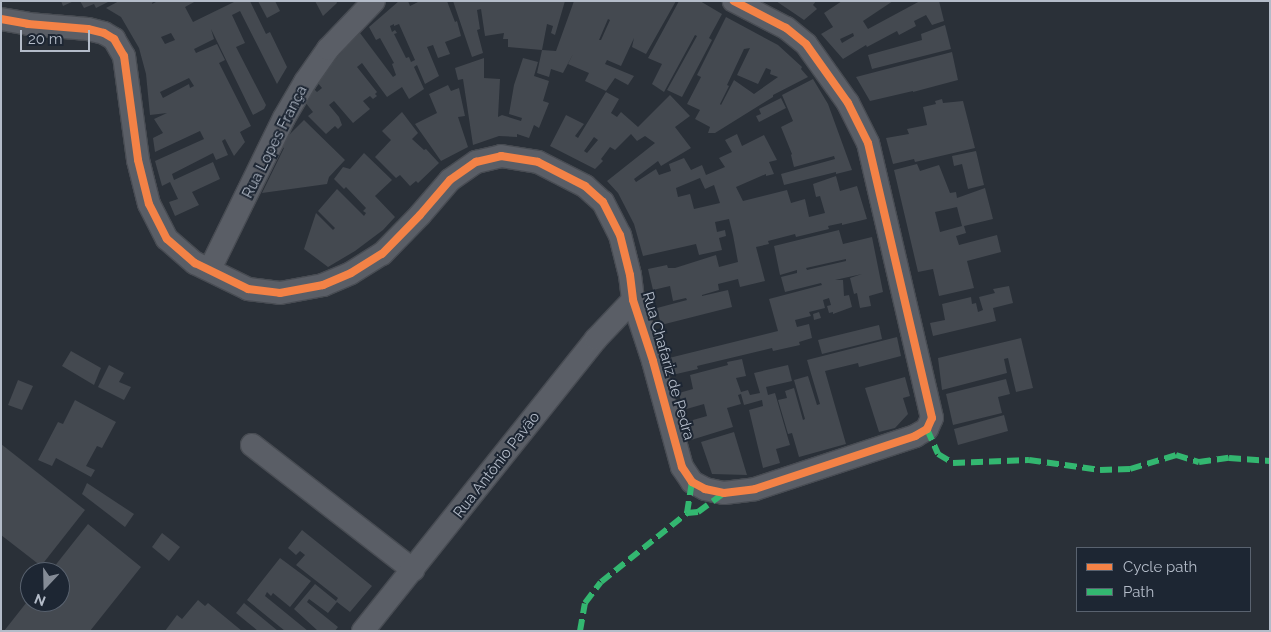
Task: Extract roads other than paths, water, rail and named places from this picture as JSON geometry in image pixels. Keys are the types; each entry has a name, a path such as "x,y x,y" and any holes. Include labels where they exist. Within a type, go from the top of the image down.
{"street":[{"name":"Rua Lopes França","path":"210,269 284,118 306,82 328,49 374,1"},
{"name":"Rua Chafariz de Pedra","path":"1,19 28,24 88,29 104,33 114,39 124,56 138,160 149,204 166,239 196,262 248,289 280,292 323,285 351,273 382,254 420,215 450,180 476,162 501,156 538,162 559,171 585,186 603,202 620,235 630,275 633,300 653,362 682,467 692,482 705,489 724,493 754,489 916,436 927,429 932,418 868,143 848,104 806,44 786,28 734,1"},
{"name":"Rua Antônio Pavão","path":"363,631 596,339 633,300"},
{"path":"252,445 413,570"}]}
